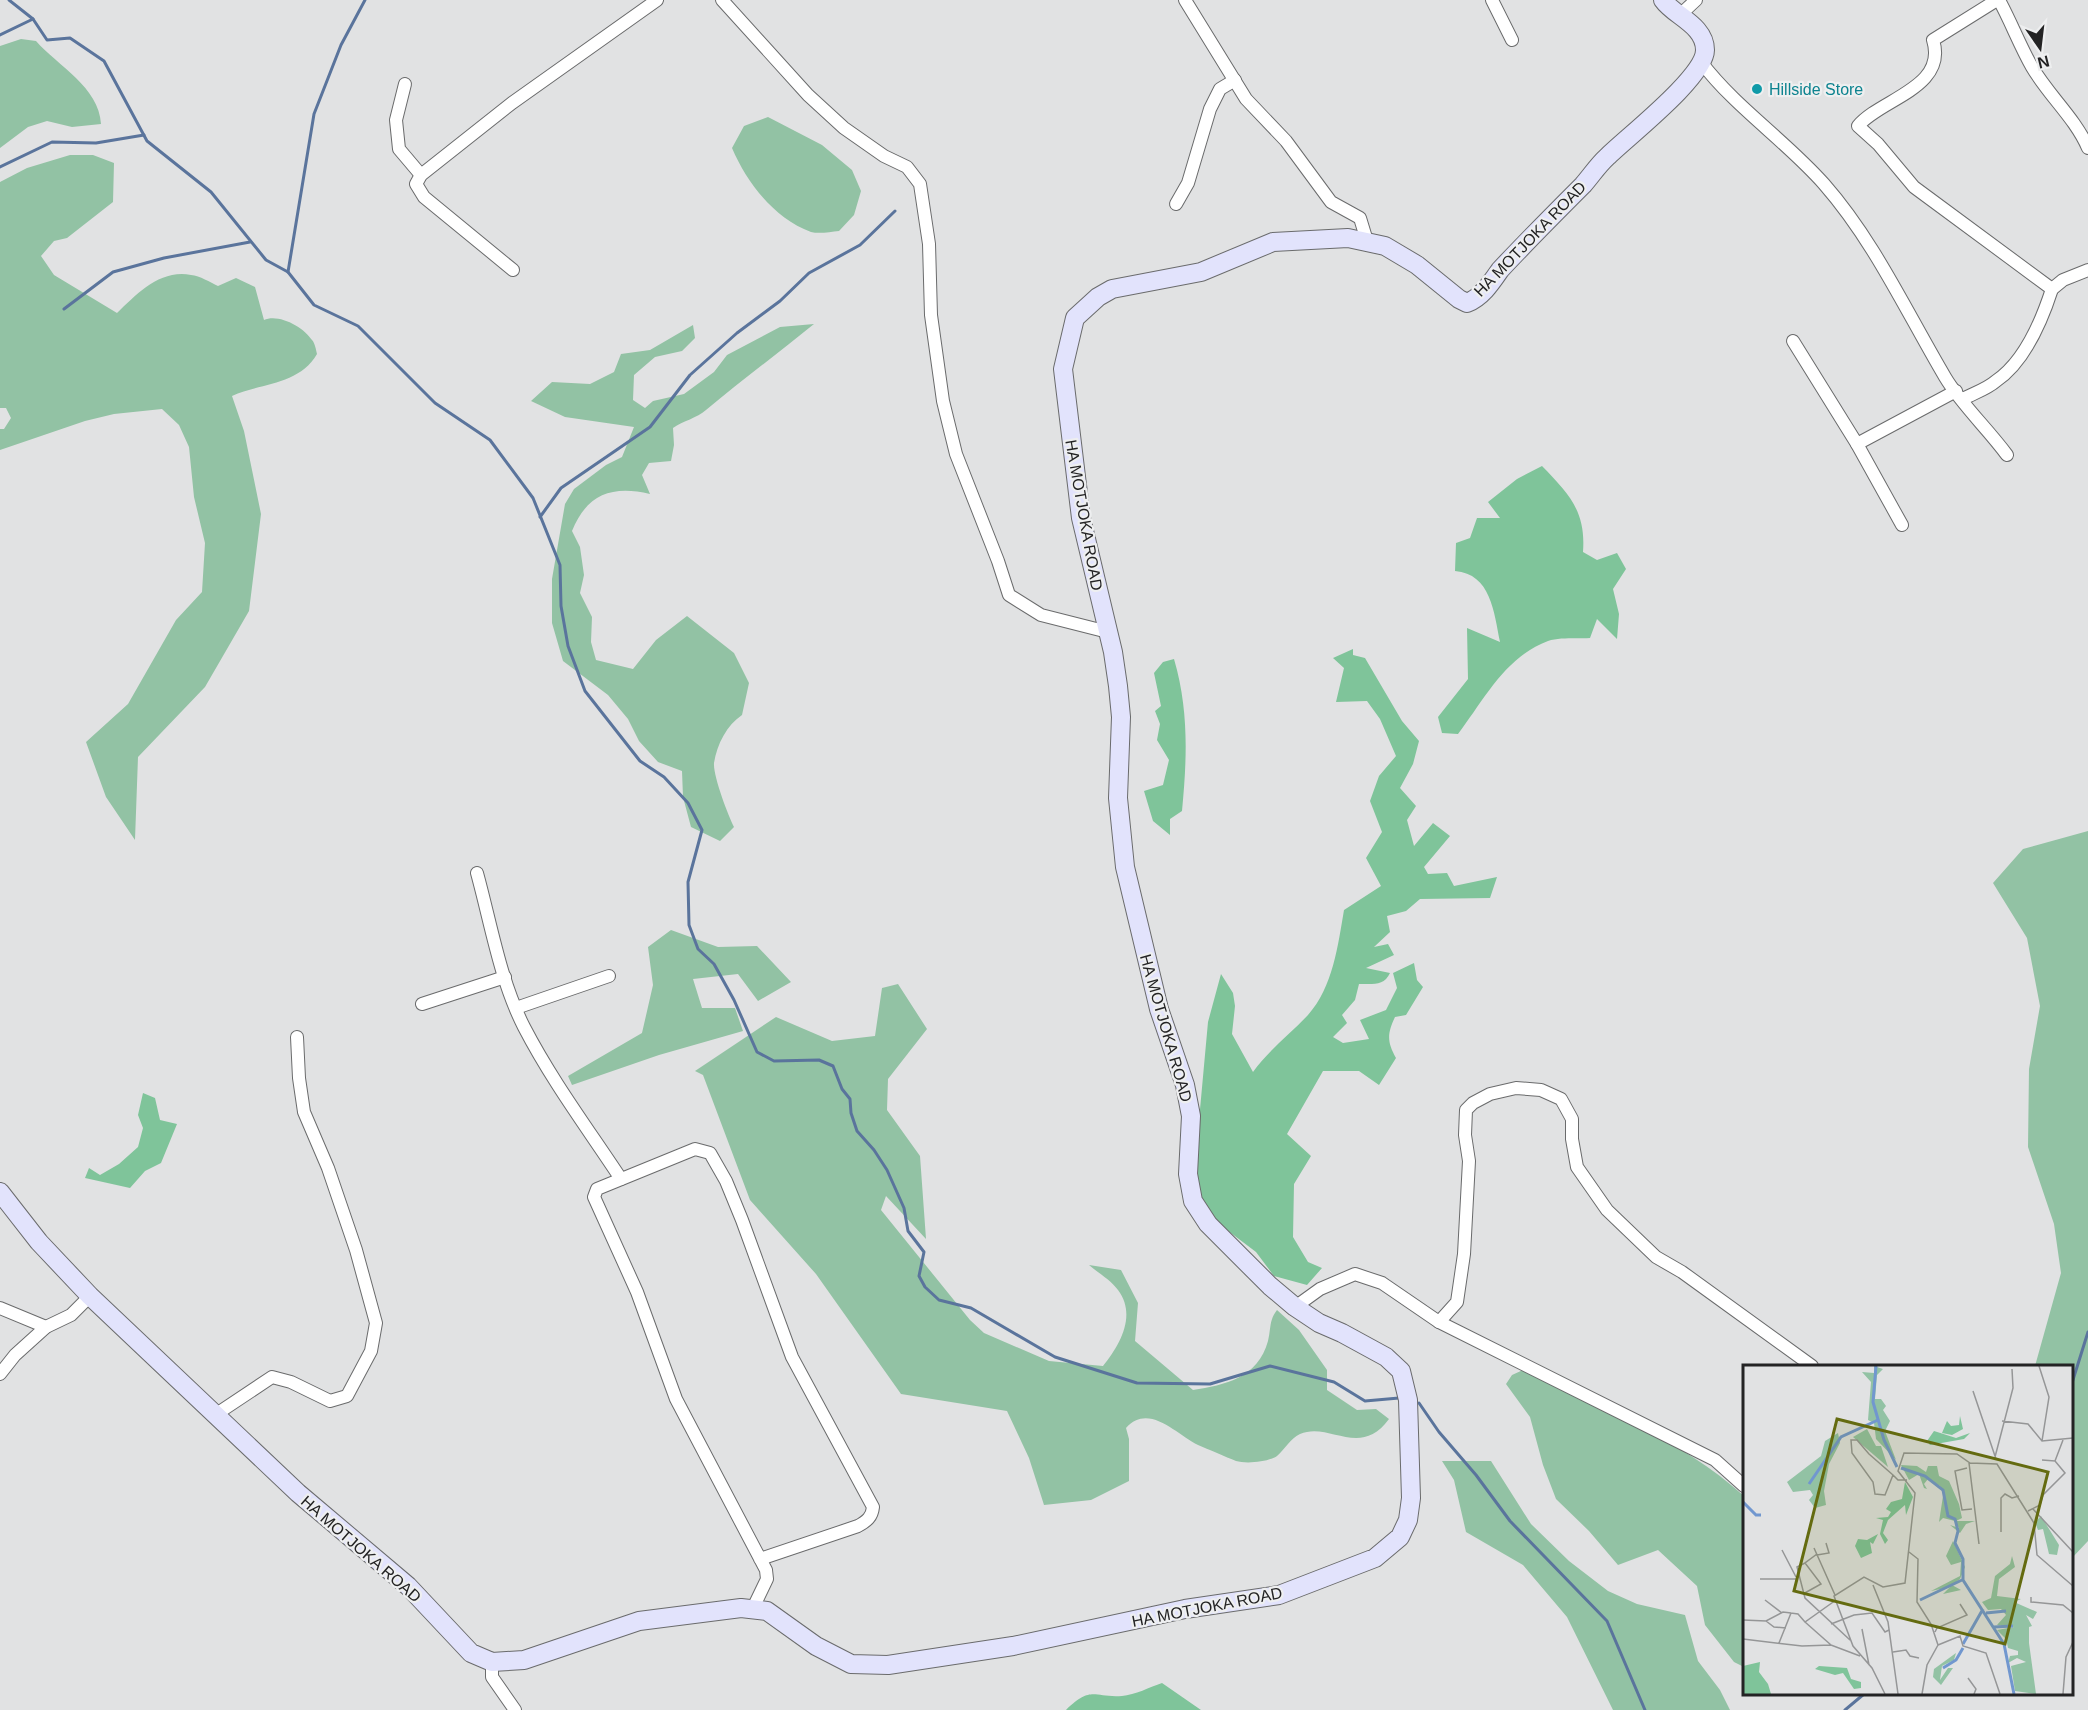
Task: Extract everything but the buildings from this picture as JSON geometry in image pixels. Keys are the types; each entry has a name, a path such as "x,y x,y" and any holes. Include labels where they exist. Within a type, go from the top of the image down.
{"street":[{"path":"513,270 424,197 416,184 422,175 512,103 657,0"},
{"path":"722,0 808,95 844,128 884,156 907,167 920,184 929,244 931,315 943,401 956,454 998,561 1009,596 1041,615 1108,632"},
{"path":"1185,0 1245,99 1287,141 1331,202 1360,218 1367,241"},
{"path":"1492,0 1512,40"},
{"path":"1664,0 1672,12 1681,14 1692,24 1705,47 1701,62 1720,87 1780,139 1824,184 1883,265 1913,325 1959,395 2007,455"},
{"path":"1681,14 1696,0"},
{"path":"2052,289 1914,187 1878,144 1858,126 1878,109 1908,94 1920,81 1932,67 1937,53 1933,40 1998,0 2032,66 2060,109 2084,127 2088,148"},
{"name":"HA MOTJOKA ROAD","path":"0,1192 39,1242 90,1296 298,1493 408,1586 471,1653 492,1662 524,1660 639,1621 710,1610 753,1608 775,1616 836,1658 851,1664 888,1665 1013,1646 1185,1609 1279,1595 1375,1558 1400,1537 1408,1520 1411,1498 1408,1400 1401,1371 1386,1357 1319,1323 1295,1307 1270,1286 1208,1224 1193,1201 1188,1174 1191,1116 1185,1085 1159,1009 1125,867 1118,798 1121,717 1108,632 1088,557 1069,429 1063,369 1076,318 1088,304 1112,289 1201,272 1273,242 1348,238 1367,241 1399,252 1467,303 1487,288 1537,230 1606,158 1669,103 1701,62"},
{"path":"1176,204 1188,183 1210,110 1220,90 1235,81"},
{"path":"405,84 396,120 399,149 422,175"},
{"path":"1857,444 1959,395 1996,382 2013,366 2042,315 2052,289 2063,280 2088,270"},
{"path":"1793,341 1857,444 1902,525"},
{"path":"477,873 505,977 516,1008 553,1078 621,1179"},
{"path":"516,1008 609,976"},
{"path":"422,1004 505,977"},
{"path":"215,1415 272,1377 291,1382 330,1401 346,1396 371,1351 376,1323 353,1240 328,1168 304,1112 297,1037"},
{"path":"1439,1322 1457,1302 1464,1254 1469,1161 1466,1110 1473,1103 1490,1094 1516,1088 1541,1090 1561,1098 1572,1119 1572,1139 1577,1167 1607,1210 1656,1257 1682,1272 1811,1365"},
{"path":"753,1608 767,1579 760,1559 676,1399 638,1292 594,1197 597,1189 695,1149 710,1153 726,1181 792,1357 870,1497 873,1514 868,1521 760,1559"},
{"path":"1295,1307 1320,1289 1355,1274 1382,1282 1439,1322 1715,1460 1743,1485"},
{"path":"0,1374 15,1355 46,1327 71,1315 90,1296"},
{"path":"0,1308 46,1327"},
{"path":"492,1662 492,1677 515,1710"}],"green space":[{"path":"21,39 36,41 76,78 93,99 99,111 101,124 72,127 47,121 28,127 0,148 0,46"},
{"path":"768,117 822,145 852,170 861,191 854,215 839,231 814,233 798,226 785,218 763,198 745,174 732,148 744,126"},
{"path":"70,155 93,155 114,163 113,202 67,238 54,241 41,256 54,275 117,313 150,285 169,276 180,274 194,276 218,286 236,278 255,287 264,320 276,318 297,326 313,341 317,354 300,372 290,377 232,396 244,431 261,514 249,611 205,687 138,757 135,840 106,797 86,742 128,704 176,620 202,592 205,543 194,497 189,447 179,425 162,409 114,414 85,421 0,450 0,429 4,429 11,418 6,408 0,408 0,182 27,168"},
{"path":"814,324 702,413 673,428 674,445 671,461 649,463 642,475 650,494 624,491 602,495 585,508 572,531 580,547 584,575 580,593 592,617 591,642 596,660 633,669 656,640 687,616 734,653 749,683 742,715 724,736 714,763 718,786 734,827 720,841 691,827 683,797 682,771 658,762 639,741 628,719 608,695 563,661 552,623 552,579 565,504 574,489 606,465 622,457 634,427 565,417 531,401 552,382 590,384 614,372 621,354 650,350 693,325 695,338 682,351 655,357 634,375 633,400 645,408 653,401 684,394 714,372 727,355 780,327"},
{"path":"1542,466 1574,504 1582,525 1583,552 1597,560 1617,553 1626,569 1613,589 1619,614 1617,639 1597,619 1590,638 1553,640 1533,648 1507,668 1458,734 1442,733 1438,717 1468,679 1467,628 1500,642 1489,596 1476,579 1455,571 1456,543 1470,538 1477,518 1500,518 1488,502 1517,479"},
{"path":"1353,649 1353,655 1365,658 1402,721 1419,741 1413,764 1400,788 1416,806 1407,820 1414,846 1433,823 1450,836 1424,867 1428,874 1447,873 1454,886 1497,877 1490,898 1420,899 1406,911 1387,916 1390,932 1374,947 1388,944 1394,955 1366,968 1390,973 1381,982 1359,984 1355,1000 1342,1015 1347,1023 1333,1037 1343,1043 1369,1039 1360,1020 1386,1010 1397,988 1393,973 1414,963 1417,980 1423,987 1406,1015 1395,1017 1392,1023 1389,1038 1396,1058 1379,1085 1359,1071 1323,1071 1287,1134 1311,1156 1294,1184 1293,1237 1308,1262 1322,1268 1307,1285 1274,1276 1256,1252 1219,1224 1200,1197 1195,1164 1208,1022 1221,974 1233,993 1235,1006 1232,1034 1253,1072 1308,1015 1323,992 1333,965 1344,910 1381,886 1366,858 1382,832 1370,801 1379,776 1396,756 1380,719 1367,701 1336,702 1344,668 1333,658"},
{"path":"1174,659 1182,697 1186,754 1182,811 1170,819 1170,835 1153,821 1144,791 1163,785 1169,760 1157,740 1160,724 1155,711 1161,706 1154,673 1163,662"},
{"path":"2088,831 2088,1541 2073,1557 2073,1365 2035,1365 2061,1273 2054,1224 2028,1147 2029,1069 2040,1006 2027,938 1993,883 2023,849"},
{"path":"671,930 718,947 757,946 791,982 758,1001 738,974 693,979 702,1008 735,1008 743,1031 659,1055 572,1085 568,1076 642,1033 653,985 648,947"},
{"path":"898,984 927,1029 888,1079 887,1110 920,1156 926,1239 886,1196 881,1210 970,1320 984,1333 1049,1361 1103,1366 1124,1330 1126,1309 1124,1300 1115,1286 1089,1265 1121,1270 1138,1303 1135,1341 1193,1390 1239,1378 1257,1364 1268,1341 1271,1321 1277,1310 1299,1330 1327,1370 1327,1390 1357,1410 1376,1409 1389,1419 1378,1431 1356,1438 1311,1431 1300,1434 1277,1456 1263,1461 1246,1462 1236,1461 1198,1445 1163,1423 1144,1418 1126,1428 1129,1439 1129,1481 1091,1500 1044,1505 1029,1458 1007,1411 901,1394 816,1274 750,1200 703,1075 695,1071 776,1017 832,1041 875,1036 882,988"},
{"path":"143,1093 155,1098 160,1120 177,1124 161,1163 145,1171 130,1188 85,1178 89,1168 100,1175 119,1164 138,1147 143,1128 138,1115"},
{"path":"1523,1370 1610,1411 1694,1457 1743,1495 1743,1666 1734,1662 1705,1625 1697,1586 1658,1550 1618,1565 1589,1531 1556,1499 1543,1465 1530,1417 1506,1384 1512,1375"},
{"path":"1442,1461 1491,1461 1531,1524 1569,1561 1608,1591 1637,1604 1685,1615 1698,1661 1720,1690 1730,1710 1613,1710 1567,1617 1523,1565 1466,1532 1454,1480"},
{"path":"1162,1683 1201,1710 1066,1710 1087,1695 1127,1695"}],"waterway":[{"path":"9,0 33,19 47,40 70,38 104,61 147,141 211,192 266,260 288,272 314,305 358,326 435,403 490,440 533,498 560,565 561,606 568,646 585,691 640,761 664,777 688,803 702,830 688,882 689,925 698,949 714,964 734,1000 757,1052 774,1061 819,1060 833,1066 842,1089 850,1099 851,1113 857,1131 874,1150 887,1170 904,1208 908,1231 924,1252 919,1276 925,1287 939,1300 971,1308 1055,1357 1137,1383 1210,1384 1270,1366 1334,1382 1365,1401 1399,1398"},
{"path":"288,272 314,114 341,45 365,0"},
{"path":"0,35 33,19"},
{"path":"0,167 52,142 96,143 144,135"},
{"path":"540,517 561,488 650,427 690,375 737,333 780,301 809,273 860,245 895,211"},
{"path":"64,309 113,272 164,258 250,242"},
{"path":"2073,1380 2088,1332"},
{"path":"1419,1403 1439,1432 1476,1475 1510,1521 1607,1621 1645,1710"},
{"path":"1845,1710 1863,1695"}],"place":[{"name":"Hillside Store","path":"1757,89"}]}
